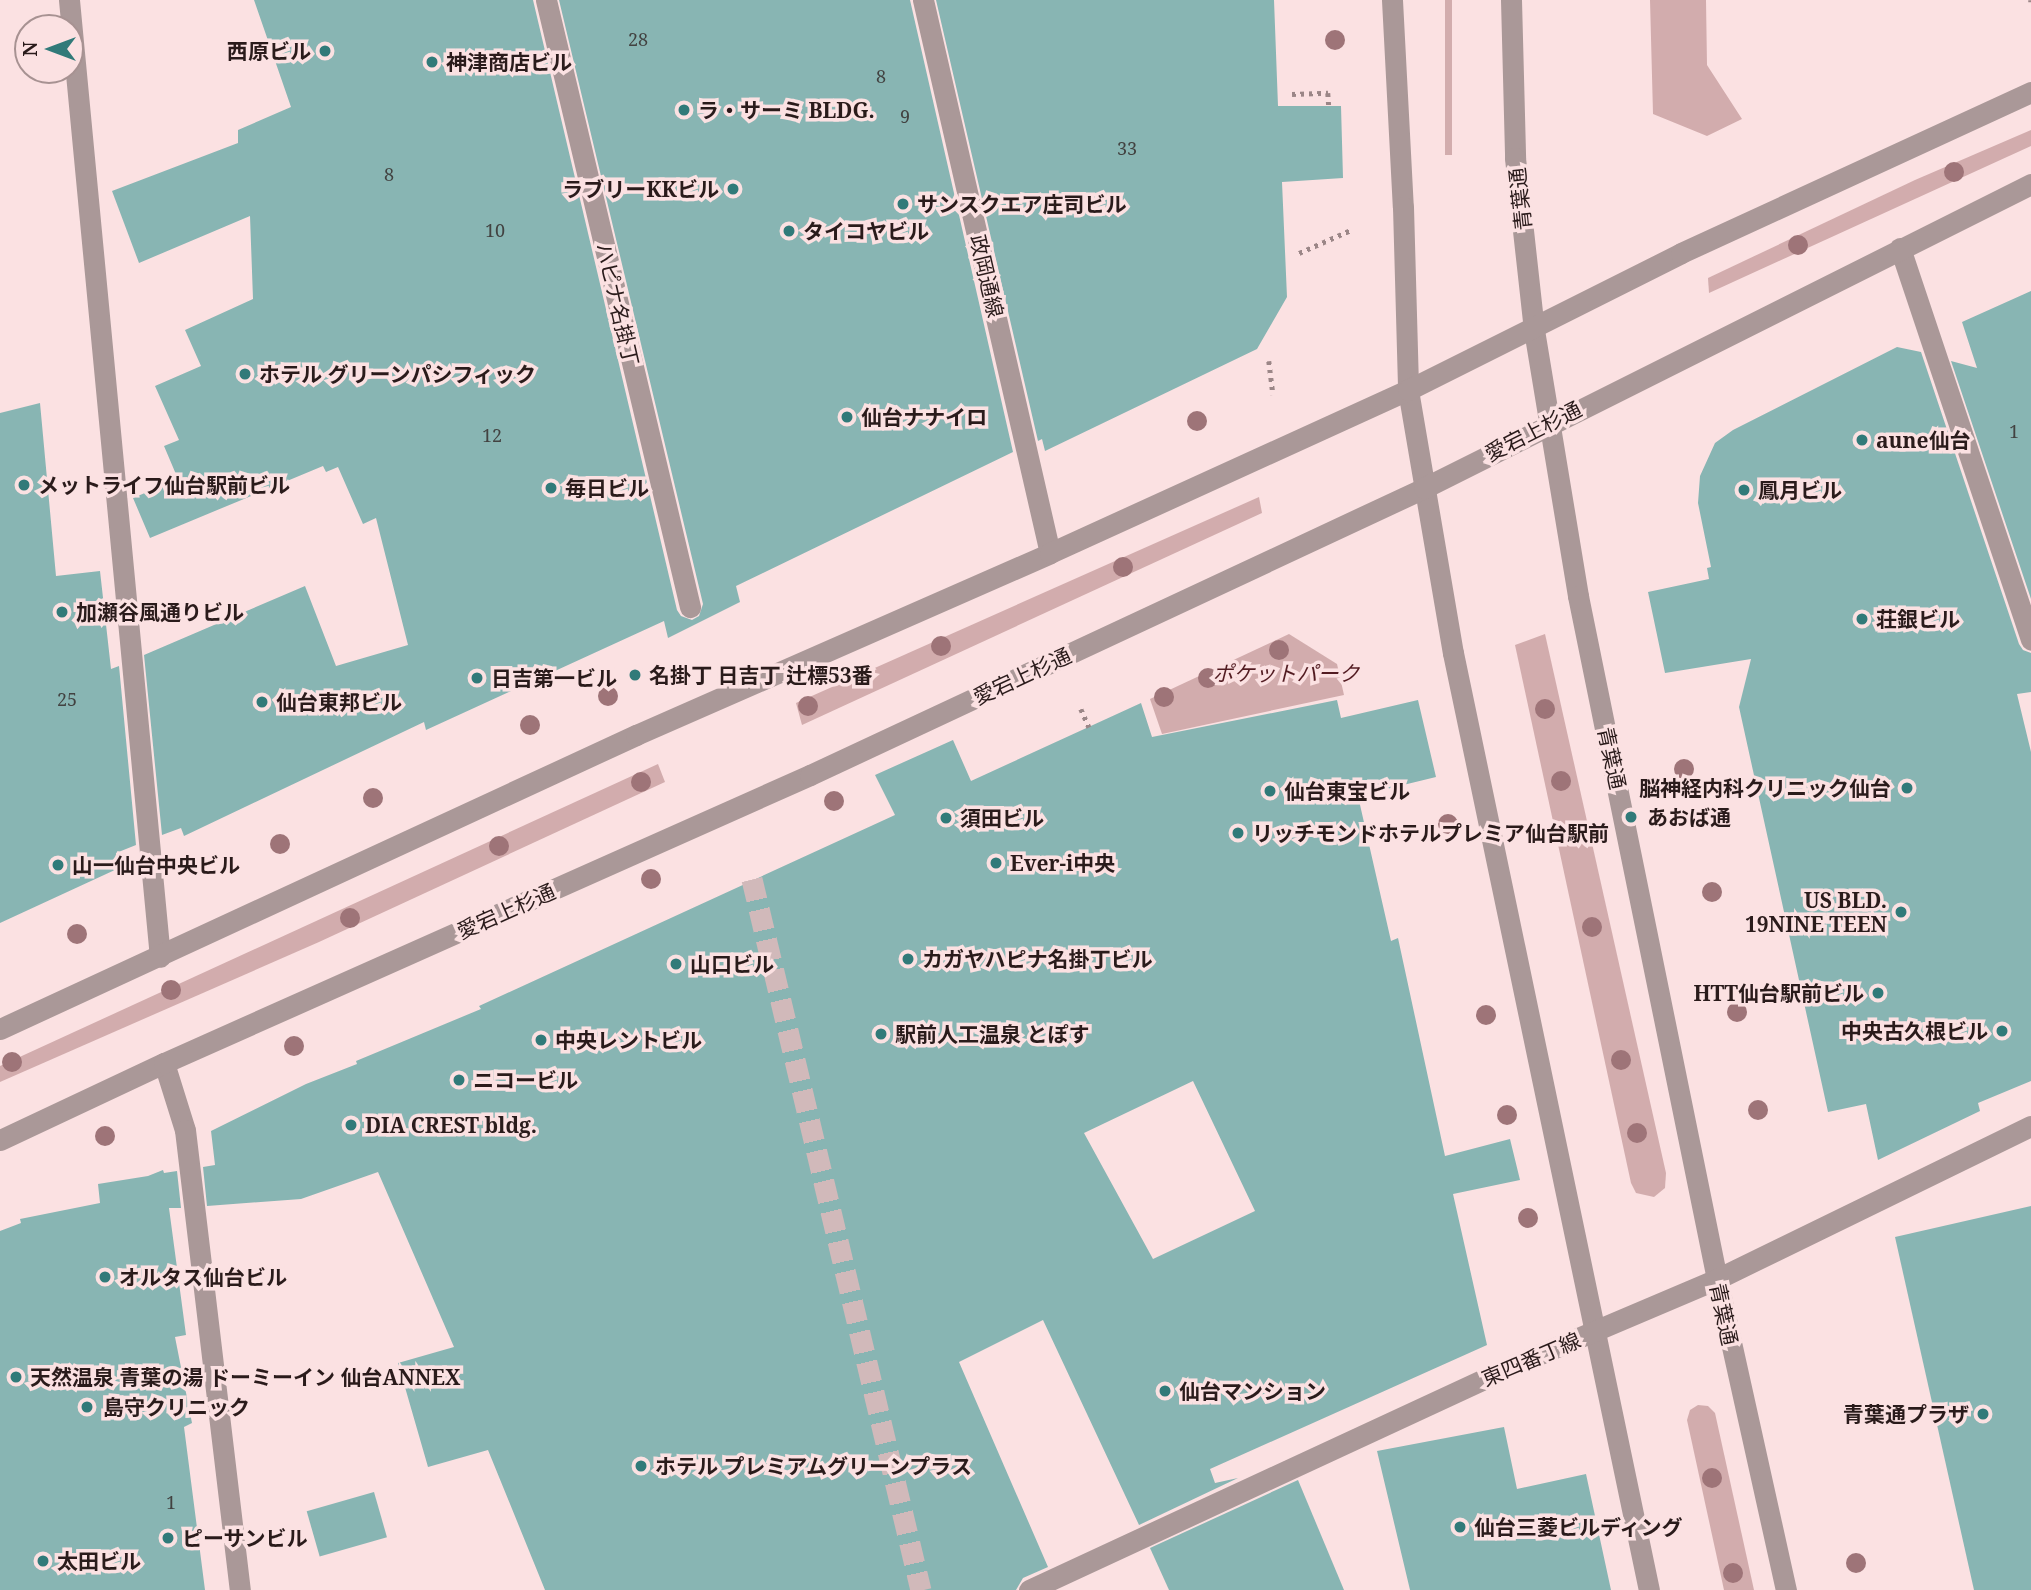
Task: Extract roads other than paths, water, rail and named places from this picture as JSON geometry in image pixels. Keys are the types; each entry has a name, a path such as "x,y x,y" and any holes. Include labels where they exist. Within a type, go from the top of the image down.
{"street":[{"path":"69,0 160,957"},
{"name":"ハピナ名掛丁","path":"546,0 690,607"},
{"name":"政岡通線","path":"923,0 1050,553"},
{"path":"1392,0 1403,207 1408,390 1453,653 1649,1590"},
{"name":"青葉通","path":"1511,0 1515,158 1534,330 1578,596 1717,1279 1786,1590"},
{"path":"0,1028 160,957 636,735 1050,553 1408,390 1534,330 1681,253 2031,92"},
{"name":"愛宕上杉通","path":"0,1140 164,1063 810,775 1424,488 1550,422 2031,184"},
{"path":"1900,248 2031,640"},
{"path":"164,1063 185,1130 240,1590"},
{"name":"東四番丁線","path":"1029,1590 1512,1366 1717,1279 2031,1126"}],"tunnel":[{"path":"752,879 921,1590"}],"place":[{"name":"西原ビル","path":"325,51"},
{"name":"神津商店ビル","path":"432,62"},
{"name":"ラ・サーミ BLDG.","path":"684,110"},
{"name":"ラブリーKKビル","path":"733,189"},
{"name":"サンスクエア庄司ビル","path":"903,204"},
{"name":"タイコヤビル","path":"789,231"},
{"name":"ホテル グリーンパシフィック","path":"245,374"},
{"name":"仙台ナナイロ","path":"847,417"},
{"name":"aune仙台","path":"1862,440"},
{"name":"メットライフ仙台駅前ビル","path":"24,485"},
{"name":"毎日ビル","path":"551,488"},
{"name":"鳳月ビル","path":"1744,490"},
{"name":"加瀬谷風通りビル","path":"62,612"},
{"name":"荘銀ビル","path":"1862,619"},
{"name":"名掛丁 日吉丁 辻標53番","path":"635,675"},
{"name":"日吉第一ビル","path":"477,678"},
{"name":"仙台東邦ビル","path":"262,702"},
{"name":"脳神経内科クリニック仙台","path":"1907,788"},
{"name":"仙台東宝ビル","path":"1270,791"},
{"name":"あおば通","path":"1631,817"},
{"name":"須田ビル","path":"946,818"},
{"name":"リッチモンドホテルプレミア仙台駅前","path":"1238,833"},
{"name":"Ever-i中央","path":"996,863"},
{"name":"山一仙台中央ビル","path":"58,865"},
{"name":"US BLD. 19NINE TEEN","path":"1901,912"},
{"name":"カガヤハピナ名掛丁ビル","path":"908,959"},
{"name":"山口ビル","path":"676,964"},
{"name":"HTT仙台駅前ビル","path":"1878,993"},
{"name":"中央古久根ビル","path":"2002,1031"},
{"name":"駅前人工温泉 とぽす","path":"881,1034"},
{"name":"中央レントビル","path":"541,1040"},
{"name":"ニコービル","path":"459,1080"},
{"name":"DIA CREST bldg.","path":"351,1125"},
{"name":"オルタス仙台ビル","path":"105,1277"},
{"name":"天然温泉 青葉の湯 ドーミーイン 仙台ANNEX","path":"16,1377"},
{"name":"仙台マンション","path":"1165,1391"},
{"name":"島守クリニック","path":"87,1407"},
{"name":"青葉通プラザ","path":"1983,1414"},
{"name":"ホテル プレミアムグリーンプラス","path":"641,1466"},
{"name":"仙台三菱ビルディング","path":"1460,1527"},
{"name":"ピーサンビル","path":"168,1538"},
{"name":"太田ビル","path":"43,1561"}],"park label":[{"name":"ポケットパーク","path":"1286,673"}]}
